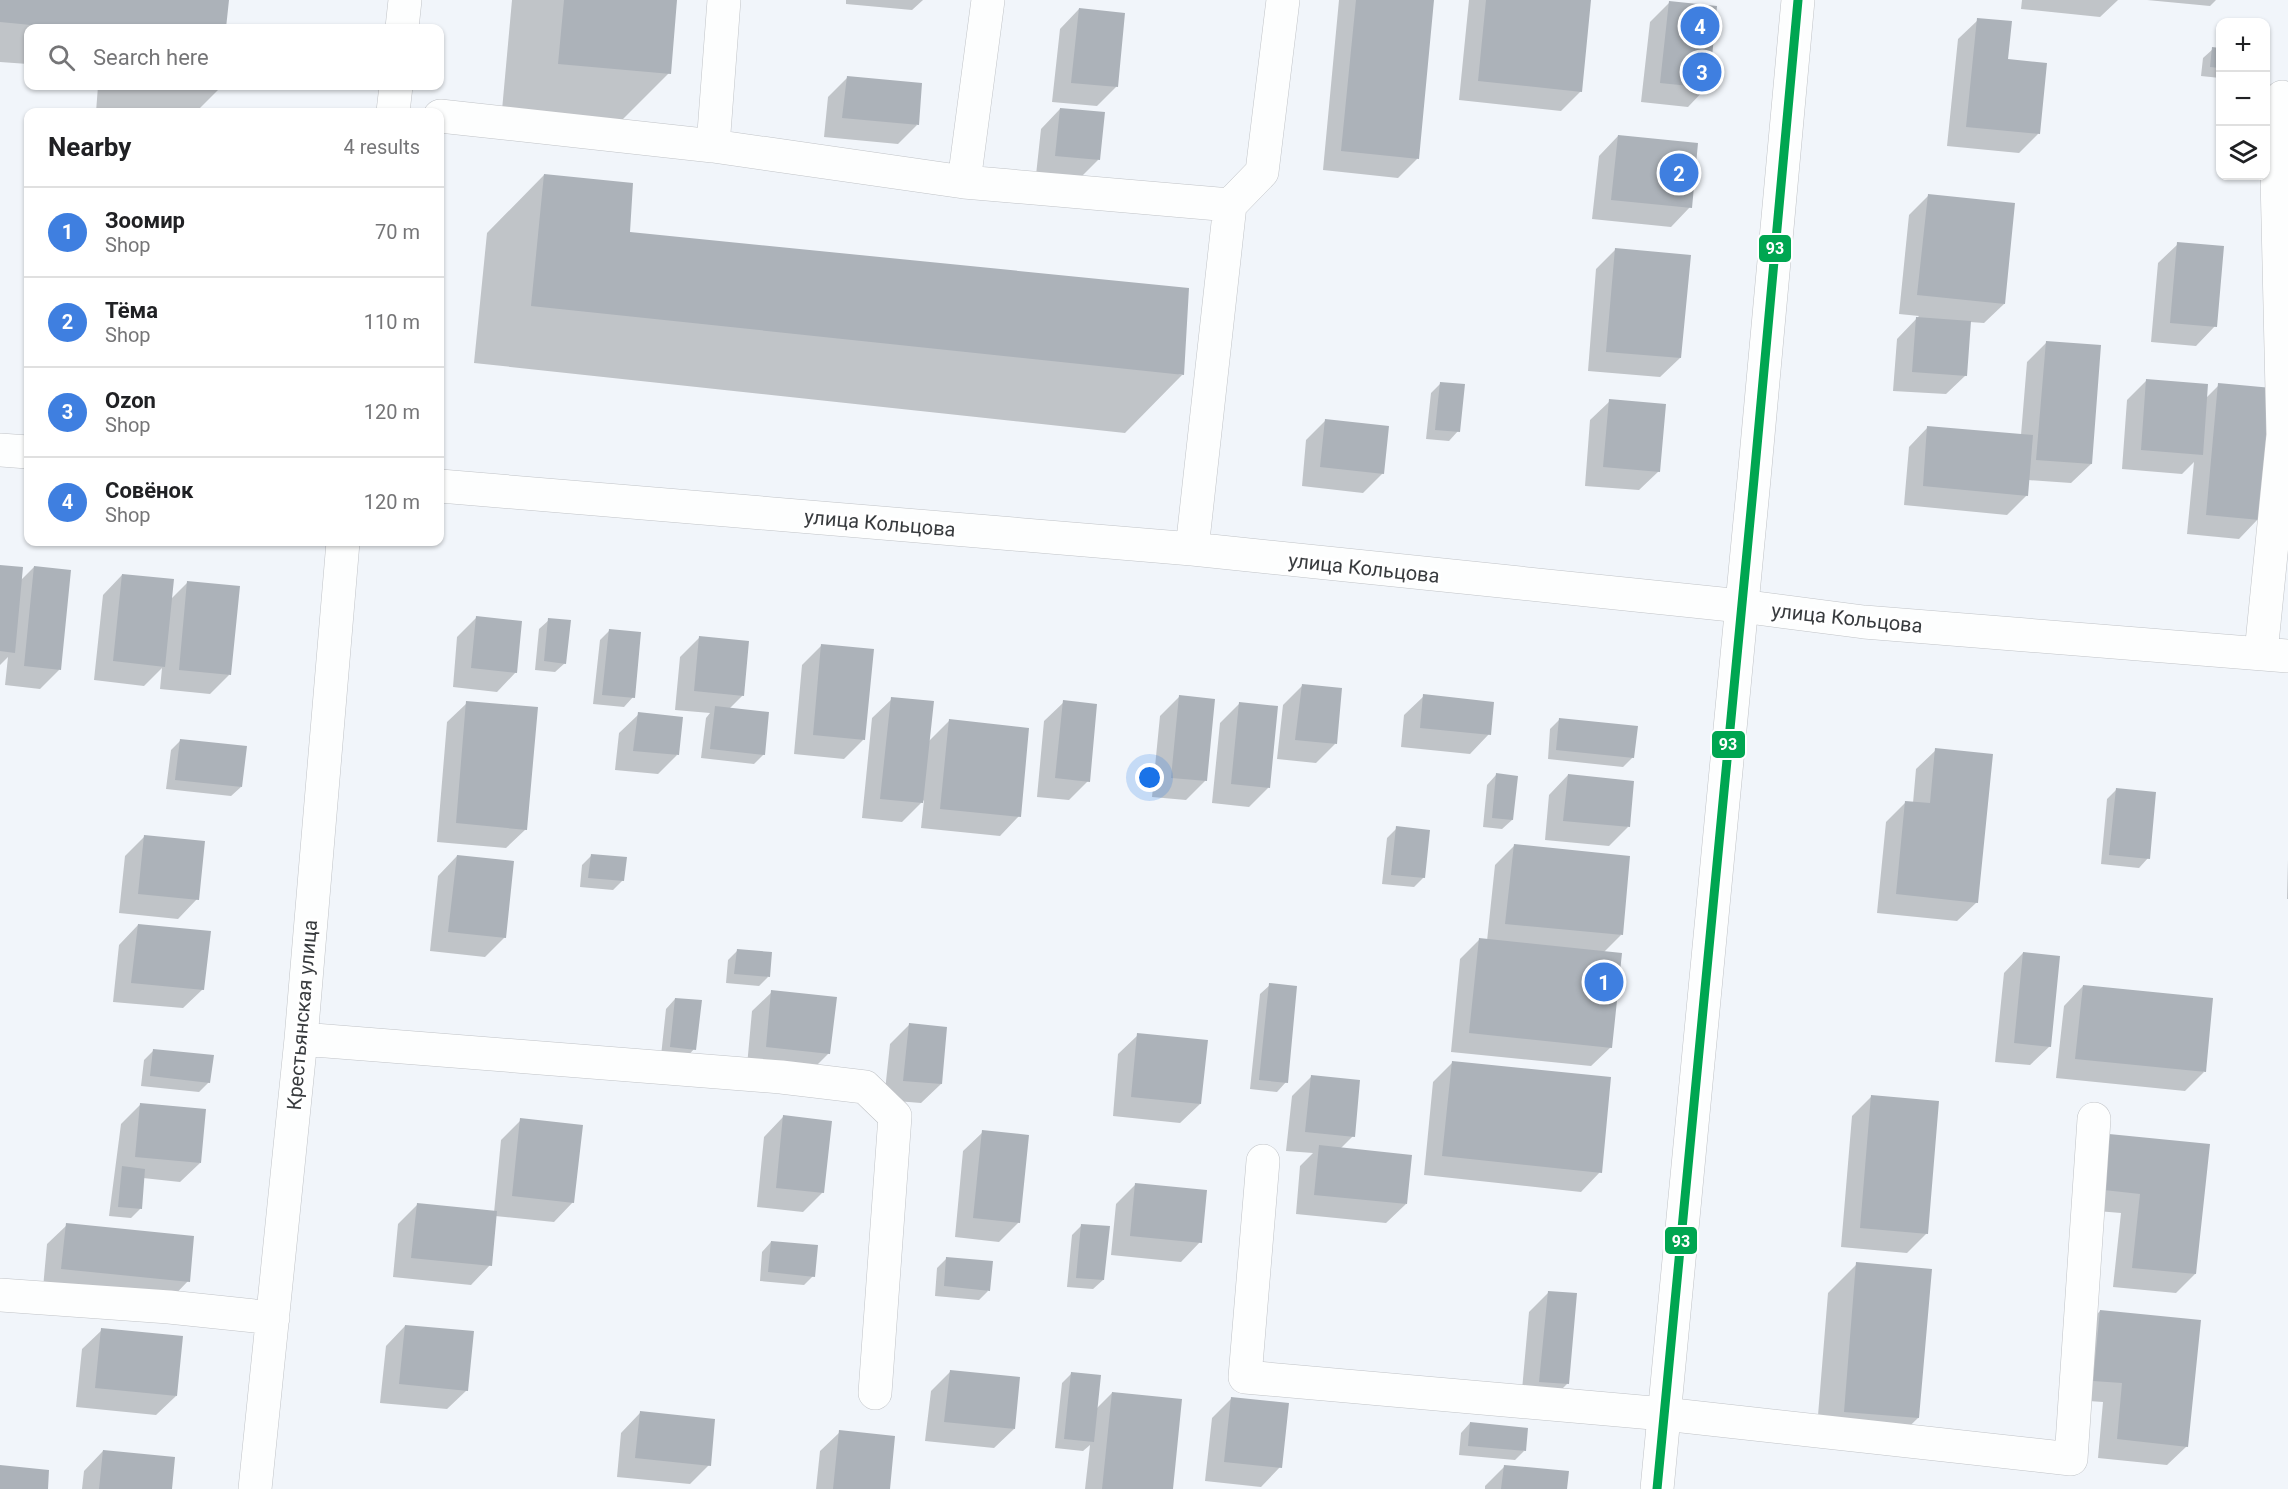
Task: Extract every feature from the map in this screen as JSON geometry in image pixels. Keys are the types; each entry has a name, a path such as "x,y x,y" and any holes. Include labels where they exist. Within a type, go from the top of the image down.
{"street":[{"path":"402,24 405,0"},
{"path":"713,146 724,0"},
{"path":"964,182 988,0"},
{"path":"1192,549 1230,205 1262,172 1283,0"},
{"path":"1657,1489 1798,0"},
{"path":"2274,655 2283,435 2277,177 2283,97"},
{"path":"444,116 713,146 964,182 1230,205"},
{"path":"0,450 24,453"},
{"name":"улица Кольцова","path":"444,486 1192,549 1741,606 1864,622 2274,655"},
{"name":"Крестьянская улица","path":"255,1489 300,1039 343,546"},
{"path":"300,1039 781,1077 866,1087 895,1116 875,1393"},
{"path":"1263,1161 1245,1377 1664,1414 2071,1459 2094,1119"},
{"path":"0,1295 169,1307 273,1318"}],"building":[{"path":"0,0 229,0 226,24 24,24 0,22"},
{"path":"564,0 677,0 671,74 558,64"},
{"path":"1356,0 1434,0 1419,159 1341,151"},
{"path":"1486,0 1591,0 1582,92 1478,81"},
{"path":"1669,1 1717,6 1709,88 1660,83"},
{"path":"1079,8 1125,13 1118,87 1071,83"},
{"path":"1977,18 2012,21 2008,59 2047,63 2040,134 1966,127"},
{"path":"2212,47 2216,48 2216,68 2210,67"},
{"path":"847,76 922,83 919,125 842,118"},
{"path":"1060,108 1105,112 1100,160 1055,156"},
{"path":"1618,135 1698,143 1692,208 1611,200"},
{"path":"544,174 633,183 630,232 1189,288 1184,375 531,306"},
{"path":"1928,194 2015,203 2005,304 1917,295"},
{"path":"2177,242 2224,246 2217,327 2170,323"},
{"path":"1615,248 1691,255 1681,358 1606,352"},
{"path":"1916,317 1971,321 1967,376 1912,372"},
{"path":"2046,341 2101,345 2092,464 2036,460"},
{"path":"2146,379 2208,384 2203,455 2141,450"},
{"path":"1440,382 1465,384 1460,432 1435,430"},
{"path":"2218,383 2272,388 2260,520 2206,515"},
{"path":"1609,399 1666,404 1660,472 1603,467"},
{"path":"1325,419 1389,426 1384,474 1320,467"},
{"path":"1927,426 2033,435 2028,496 1923,486"},
{"path":"0,565 23,567 15,653 0,651"},
{"path":"34,566 71,570 61,670 24,666"},
{"path":"122,574 174,579 165,667 113,661"},
{"path":"187,581 240,586 231,675 179,670"},
{"path":"476,616 522,621 517,673 471,668"},
{"path":"548,618 571,620 566,664 544,661"},
{"path":"609,629 641,632 635,698 602,695"},
{"path":"699,636 749,641 744,696 694,691"},
{"path":"821,644 874,649 865,740 813,735"},
{"path":"1302,684 1342,688 1337,744 1295,740"},
{"path":"1423,694 1494,702 1491,735 1420,728"},
{"path":"1179,695 1215,699 1207,781 1171,778"},
{"path":"891,697 934,701 923,803 880,799"},
{"path":"1063,700 1097,704 1090,782 1055,778"},
{"path":"466,701 538,707 527,830 456,823"},
{"path":"1239,702 1278,706 1270,788 1231,784"},
{"path":"715,706 769,712 765,755 710,749"},
{"path":"638,712 683,717 679,755 633,751"},
{"path":"1559,718 1638,726 1634,758 1556,750"},
{"path":"949,719 1029,728 1021,817 940,809"},
{"path":"180,739 247,746 242,787 175,780"},
{"path":"1935,748 1993,754 1978,903 1896,894 1905,801 1930,803"},
{"path":"1496,773 1518,776 1513,820 1492,818"},
{"path":"1568,774 1634,781 1630,827 1563,821"},
{"path":"2116,788 2156,792 2150,859 2109,855"},
{"path":"1396,826 1430,830 1425,878 1391,875"},
{"path":"144,835 205,841 199,900 138,894"},
{"path":"1514,844 1630,856 1623,935 1505,924"},
{"path":"591,854 627,857 624,881 588,878"},
{"path":"457,855 514,861 506,938 448,932"},
{"path":"138,924 211,931 204,990 131,983"},
{"path":"1479,938 1622,953 1612,1048 1469,1033"},
{"path":"737,949 772,952 770,977 734,974"},
{"path":"2023,952 2060,956 2051,1047 2014,1043"},
{"path":"1269,983 1297,986 1288,1083 1259,1080"},
{"path":"2083,985 2213,998 2206,1072 2075,1059"},
{"path":"771,990 837,997 830,1054 766,1047"},
{"path":"675,998 702,1000 696,1050 670,1047"},
{"path":"909,1023 947,1027 942,1084 903,1081"},
{"path":"1137,1033 1208,1040 1201,1104 1131,1097"},
{"path":"153,1049 214,1055 210,1083 150,1076"},
{"path":"1452,1061 1611,1077 1602,1173 1442,1156"},
{"path":"1311,1075 1360,1080 1355,1137 1305,1132"},
{"path":"1871,1095 1939,1101 1928,1234 1860,1228"},
{"path":"140,1103 206,1109 201,1163 135,1157"},
{"path":"783,1115 832,1121 824,1193 776,1188"},
{"path":"520,1118 583,1125 574,1203 512,1196"},
{"path":"982,1130 1029,1135 1020,1223 973,1218"},
{"path":"2109,1134 2210,1144 2196,1274 2132,1268 2140,1194 2104,1190"},
{"path":"1319,1145 1412,1155 1407,1204 1314,1195"},
{"path":"122,1166 145,1169 142,1209 118,1207"},
{"path":"1135,1183 1207,1190 1202,1243 1130,1236"},
{"path":"417,1203 497,1211 492,1266 411,1258"},
{"path":"66,1223 194,1236 190,1282 61,1269"},
{"path":"1081,1224 1110,1226 1104,1280 1076,1278"},
{"path":"771,1241 818,1245 815,1277 768,1272"},
{"path":"946,1257 993,1261 990,1291 944,1286"},
{"path":"1856,1262 1932,1269 1919,1418 1844,1412"},
{"path":"1548,1291 1577,1293 1569,1384 1539,1382"},
{"path":"2100,1310 2201,1320 2188,1447 2117,1439 2122,1383 2093,1381"},
{"path":"405,1325 474,1331 468,1391 399,1384"},
{"path":"101,1328 183,1336 177,1396 95,1388"},
{"path":"950,1370 1020,1377 1015,1429 944,1422"},
{"path":"1071,1372 1101,1375 1094,1442 1064,1439"},
{"path":"1112,1392 1182,1399 1173,1489 1102,1489"},
{"path":"1231,1397 1289,1403 1282,1468 1224,1462"},
{"path":"640,1411 715,1419 711,1466 635,1458"},
{"path":"1470,1422 1528,1428 1526,1451 1468,1446"},
{"path":"839,1430 895,1436 890,1489 833,1489"},
{"path":"103,1450 175,1457 172,1489 99,1489"},
{"path":"0,1465 49,1470 48,1489 0,1489"},
{"path":"1504,1465 1569,1471 1567,1489 1501,1489"}],"transit line":[{"name":"93","path":"1657,1489 1798,0"}],"place":[{"name":"Совёнок","path":"1700,26"},
{"name":"Ozon","path":"1702,72"},
{"name":"Тёма","path":"1679,173"},
{"name":"Зоомир","path":"1604,982"}]}
